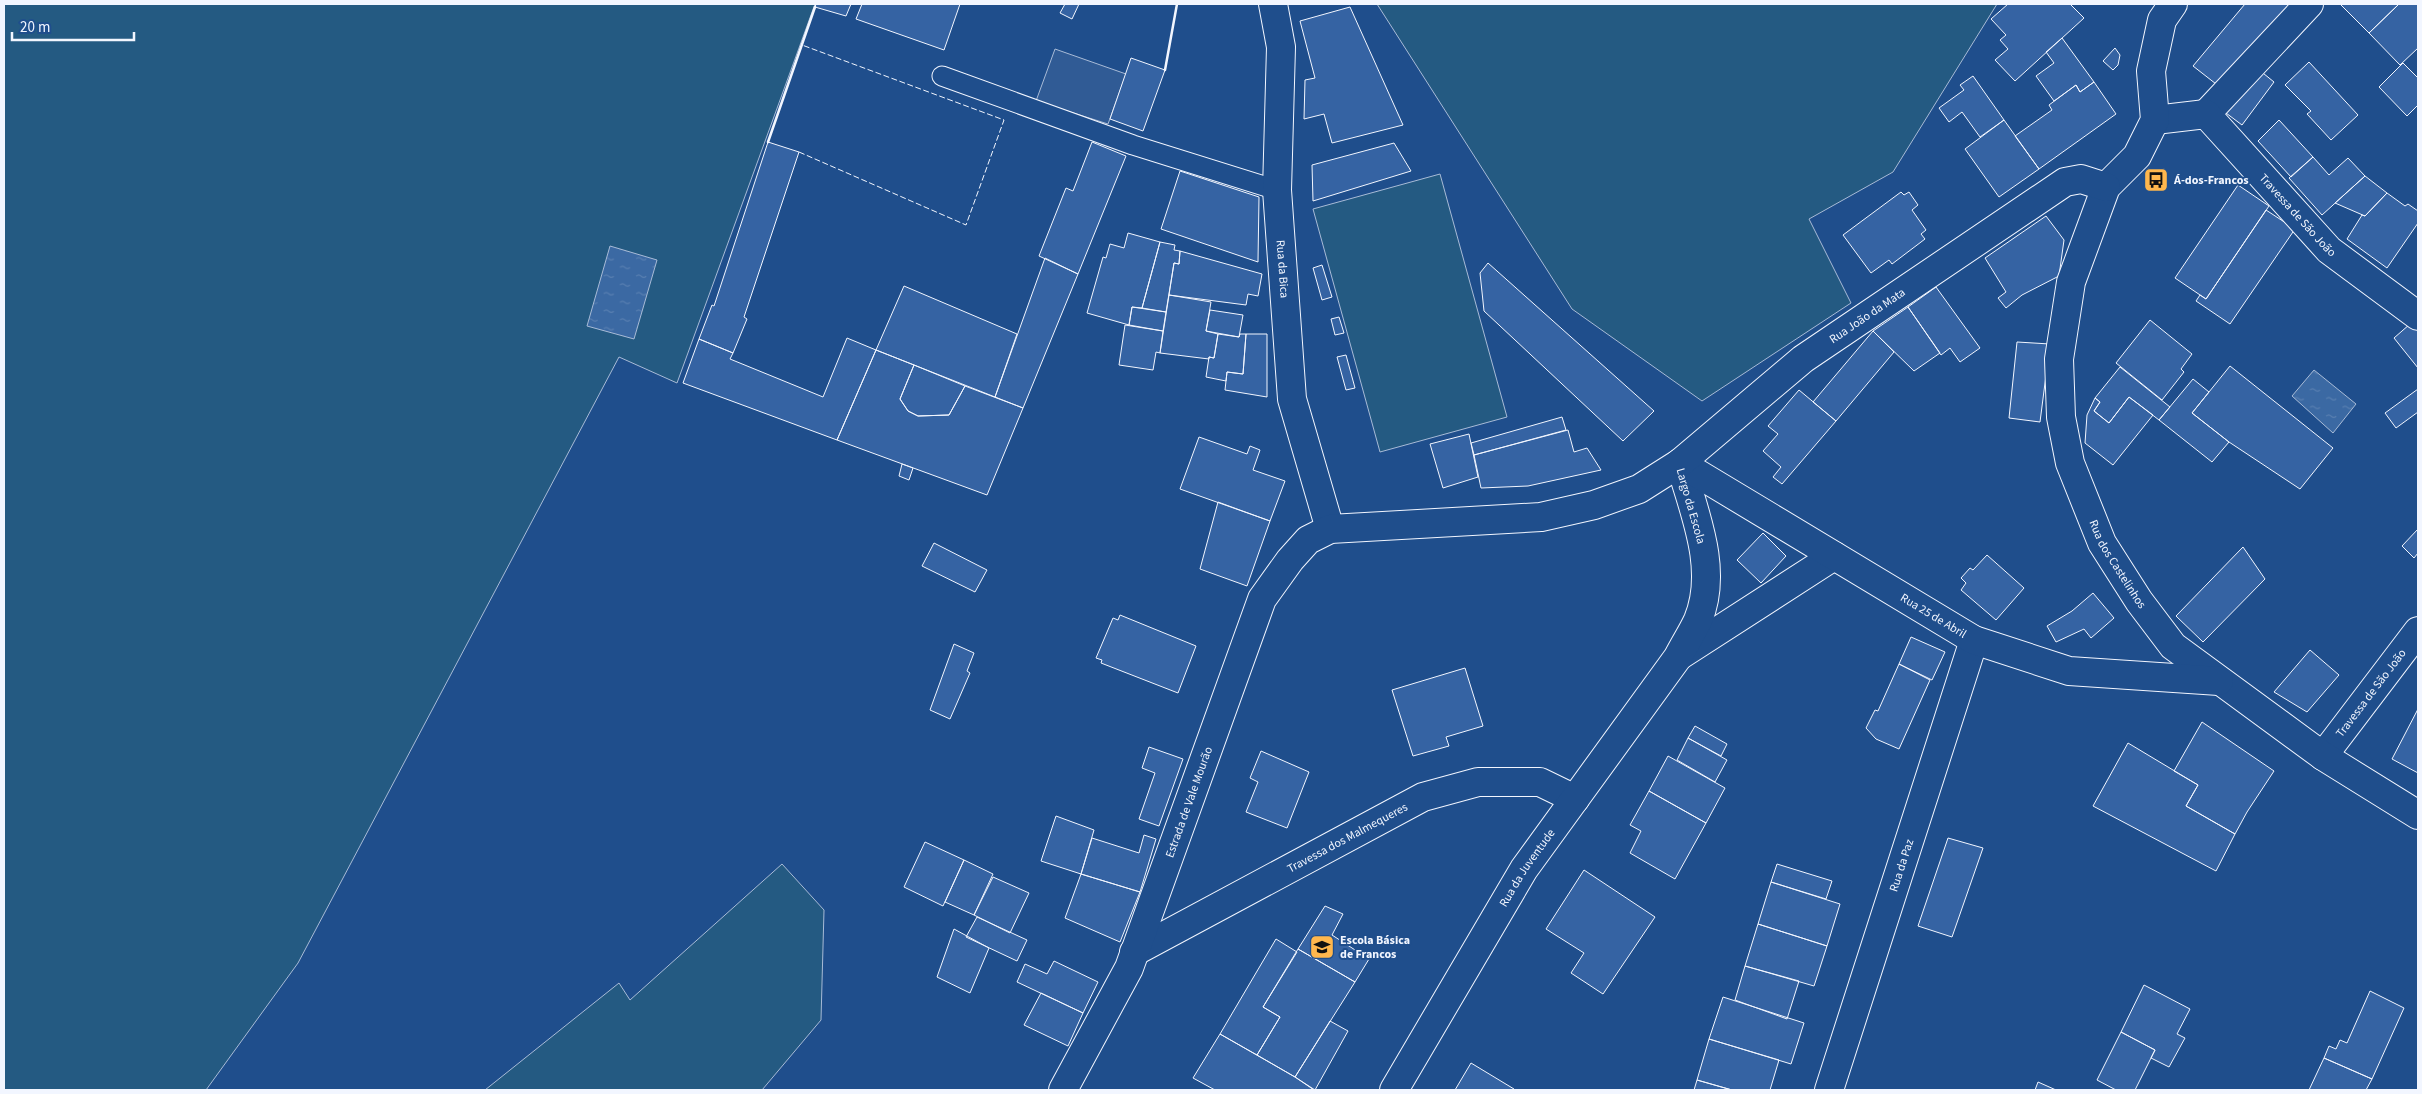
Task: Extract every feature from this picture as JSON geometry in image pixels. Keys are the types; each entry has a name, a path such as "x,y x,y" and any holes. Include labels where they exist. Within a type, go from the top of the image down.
{"street":[{"name":"Rua da Bica","path":"1273,4 1281,47 1277,190 1292,399 1330,529"},
{"path":"2106,187 2137,156 2155,120 2151,71 2162,20 2173,4"},
{"path":"2155,120 2206,114 2310,4"},
{"name":"Travessa de São João","path":"2206,114 2329,250 2418,316"},
{"name":"Rua João da Mata","path":"1680,463 1803,359 2064,182 2081,179 2106,187"},
{"name":"Rua dos Castelinhos","path":"2106,187 2072,282 2059,359 2061,417 2070,463 2102,543 2139,601 2173,646 2323,756 2418,814"},
{"name":"Largo da Escola","path":"1330,529 1541,517 1616,499 1639,490 1680,463 1702,540 1707,581 1698,619 1678,657"},
{"name":"Rua 25 de Abril","path":"1680,463 1974,640 2069,671 2219,680"},
{"name":"Estrada de Vale Mourão","path":"1063,1090 1129,968 1262,599 1290,560 1308,540 1330,529"},
{"path":"1678,657 1834,556"},
{"name":"Travessa de São João","path":"2323,756 2418,631"},
{"name":"Rua da Paz","path":"1829,1090 1974,640"},
{"name":"Rua da Juventude","path":"1394,1090 1524,869 1678,657"},
{"name":"Travessa dos Malmequeres","path":"1134,952 1423,797 1478,782 1540,782 1575,799"}],"lane":[{"path":"942,76 1133,145 1277,190"}],"shaded area":[{"path":"4,4 815,4 677,383 619,357 298,963 206,1090 4,1090"},
{"path":"1377,4 1997,4 1893,172 1809,219 1851,303 1702,401 1572,309"},
{"path":"1055,49 1126,74 1108,124 1036,101"},
{"path":"1440,174 1507,417 1380,452 1313,209"},
{"path":"782,864 824,910 821,1020 762,1090 485,1090 619,983 630,1000"}],"water":[{"path":"610,246 657,260 634,339 587,326"},
{"path":"2314,370 2356,404 2333,433 2292,396"}],"building":[{"path":"816,4 851,4 846,16 815,7"},
{"path":"862,4 960,4 944,50 856,19"},
{"path":"1065,4 1079,4 1072,19 1060,13"},
{"path":"2008,4 2070,4 2084,18 2015,81 1995,60 2008,49 2000,40 2006,35 1991,19"},
{"path":"2245,4 2292,4 2225,91 2193,66"},
{"path":"2340,4 2399,4 2369,33"},
{"path":"2399,4 2418,4 2418,48 2400,65 2369,33"},
{"path":"1350,7 1403,125 1332,143 1324,114 1304,119 1305,80 1315,78 1300,21"},
{"path":"2062,38 2094,82 2080,92 2076,85 2054,101 2036,76 2054,63 2046,52"},
{"path":"2115,48 2120,55 2118,65 2113,70 2103,61"},
{"path":"1131,58 1165,70 1143,131 1110,119"},
{"path":"2309,62 2358,115 2331,140 2307,114 2311,111 2285,85"},
{"path":"2403,63 2418,78 2418,105 2407,116 2379,87"},
{"path":"2258,69 2274,82 2242,125 2226,113"},
{"path":"1973,76 2004,120 1980,137 1962,112 1949,122 1939,108 1964,90 1960,85"},
{"path":"2094,82 2116,114 2039,169 2015,136 2052,110 2049,105 2076,85 2080,92"},
{"path":"2004,120 2039,169 1999,197 1965,149"},
{"path":"2279,120 2313,157 2291,177 2258,141"},
{"path":"768,142 799,152 744,317 747,319 733,353 699,339 712,305 714,306"},
{"path":"1092,142 1126,156 1078,274 1039,256 1066,188 1073,191"},
{"path":"1394,143 1411,171 1313,201 1312,165"},
{"path":"2313,157 2329,175 2348,158 2365,176 2322,215 2289,178"},
{"path":"1180,171 1259,197 1258,262 1161,229"},
{"path":"2365,176 2387,193 2365,216 2335,203"},
{"path":"2238,185 2269,206 2206,299 2175,278"},
{"path":"1901,192 1904,195 1909,192 1918,205 1912,210 1926,230 1921,234 1925,239 1892,264 1889,260 1871,273 1843,235"},
{"path":"2387,193 2405,206 2408,204 2418,211 2418,223 2387,268 2347,239 2362,215 2365,216"},
{"path":"2266,210 2295,229 2230,324 2196,301 2200,295 2206,299"},
{"path":"2046,216 2064,240 2059,276 2022,295 2006,308 1998,298 2006,292 1985,258"},
{"path":"1128,233 1160,242 1142,308 1132,307 1129,325 1087,313 1103,257 1106,258 1110,244 1124,248"},
{"path":"1160,242 1175,245 1174,250 1180,251 1179,264 1174,263 1166,312 1142,308"},
{"path":"1180,251 1262,274 1258,296 1248,294 1246,305 1169,295 1174,263 1179,264"},
{"path":"1045,258 1078,274 1023,408 995,397"},
{"path":"1488,263 1654,411 1623,441 1484,311 1480,273"},
{"path":"1322,265 1332,297 1322,300 1313,268"},
{"path":"904,286 1017,334 995,397 876,350"},
{"path":"1936,287 1980,348 1960,362 1950,348 1941,355 1908,307"},
{"path":"1169,295 1211,302 1206,331 1218,334 1214,358 1160,353"},
{"path":"1132,307 1166,312 1163,331 1129,325"},
{"path":"1908,307 1940,353 1914,371 1873,331"},
{"path":"1210,310 1243,315 1239,337 1206,331"},
{"path":"1339,317 1344,333 1335,335 1331,319"},
{"path":"2418,317 2418,368 2394,338"},
{"path":"2150,320 2192,354 2181,369 2184,372 2162,400 2116,363"},
{"path":"1125,325 1163,331 1160,353 1156,352 1153,370 1119,365"},
{"path":"1873,331 1894,352 1836,421 1813,402"},
{"path":"1218,334 1239,337 1240,334 1246,334 1243,374 1227,372 1226,381 1206,377 1209,357 1214,358"},
{"path":"1246,334 1267,334 1267,397 1225,390 1227,372 1243,374"},
{"path":"847,338 876,350 837,440 683,383 699,339 733,353 730,359 823,397"},
{"path":"2017,342 2050,344 2040,422 2009,418"},
{"path":"876,350 914,365 900,399 908,411 918,416 949,415 965,386 1023,408 987,495 837,440"},
{"path":"1346,355 1355,388 1346,390 1337,357"},
{"path":"914,365 965,386 949,415 918,416 908,411 900,399"},
{"path":"2230,366 2333,448 2300,489 2229,442 2192,413"},
{"path":"2120,367 2170,407 2159,420 2129,397 2109,423 2094,411 2100,402 2095,398"},
{"path":"2193,379 2209,392 2192,413 2229,442 2212,462 2159,420"},
{"path":"2418,389 2418,412 2396,428 2385,413"},
{"path":"1799,390 1836,421 1782,484 1773,477 1781,467 1763,451 1778,434 1768,426"},
{"path":"2129,397 2153,415 2113,465 2085,443 2087,415 2095,398 2100,402 2094,411 2109,423"},
{"path":"1562,417 1566,430 1474,455 1471,443"},
{"path":"1568,430 1574,452 1587,448 1601,470 1528,486 1481,488 1474,455"},
{"path":"1469,434 1478,477 1443,488 1430,444"},
{"path":"1199,437 1247,454 1250,446 1260,450 1253,470 1285,481 1270,521 1180,489"},
{"path":"902,464 913,468 909,480 899,476"},
{"path":"1218,502 1270,521 1247,586 1200,569"},
{"path":"2418,529 2418,553 2414,558 2402,546"},
{"path":"1763,533 1786,556 1761,583 1737,560"},
{"path":"934,543 987,570 975,592 922,566"},
{"path":"2243,547 2265,579 2203,642 2176,616"},
{"path":"1987,555 2024,588 1996,620 1961,590 1966,583 1961,578 1970,568 1973,570"},
{"path":"2093,593 2114,618 2091,638 2084,629 2056,642 2047,626 2072,611"},
{"path":"1120,615 1196,646 1178,693 1101,663 1102,660 1096,658 1113,618 1118,620"},
{"path":"1911,637 1945,652 1932,680 1899,664"},
{"path":"954,644 974,653 967,671 970,673 950,719 930,710"},
{"path":"2310,650 2339,675 2307,712 2274,692"},
{"path":"1899,664 1930,680 1899,749 1876,739 1866,728 1875,710 1878,711"},
{"path":"1465,668 1483,726 1446,737 1449,746 1413,756 1392,690"},
{"path":"2418,709 2418,773 2392,759"},
{"path":"2202,722 2274,771 2235,834 2186,806 2198,785 2174,771"},
{"path":"1695,726 1727,744 1721,756 1688,738"},
{"path":"1688,738 1727,760 1715,782 1677,760"},
{"path":"2128,743 2198,785 2186,806 2235,834 2216,871 2093,806"},
{"path":"1149,747 1183,759 1159,826 1139,819 1155,773 1142,768"},
{"path":"1261,751 1309,772 1287,828 1246,812 1258,782 1250,778"},
{"path":"1668,756 1725,788 1706,823 1649,791"},
{"path":"1649,791 1706,823 1675,879 1630,853 1641,831 1630,825"},
{"path":"1056,816 1094,830 1081,874 1041,861"},
{"path":"1144,835 1156,839 1140,892 1081,874 1092,838 1139,853"},
{"path":"1948,838 1983,848 1952,937 1918,926"},
{"path":"925,842 964,860 943,906 904,887"},
{"path":"964,860 993,874 974,915 945,902"},
{"path":"1777,864 1832,881 1826,899 1771,882"},
{"path":"1584,870 1655,917 1603,994 1571,973 1584,953 1546,929"},
{"path":"1081,874 1140,892 1120,942 1065,918"},
{"path":"993,877 1029,893 1010,933 974,915"},
{"path":"1771,882 1840,904 1827,946 1758,924"},
{"path":"1325,906 1343,914 1332,935 1369,959 1355,982 1298,949"},
{"path":"977,917 1027,940 1017,961 966,937"},
{"path":"1758,924 1827,946 1814,986 1745,966"},
{"path":"954,929 989,948 970,993 937,977"},
{"path":"1276,939 1297,952 1263,1007 1280,1017 1257,1055 1220,1034"},
{"path":"1298,949 1355,982 1295,1077 1257,1055 1280,1017 1263,1007"},
{"path":"1054,961 1098,982 1083,1013 1017,982 1025,964 1047,974"},
{"path":"1745,966 1799,981 1787,1019 1735,1000"},
{"path":"2144,985 2190,1009 2177,1034 2185,1038 2169,1067 2151,1058 2155,1050 2121,1032"},
{"path":"2370,991 2404,1008 2372,1079 2324,1058 2329,1046 2336,1049 2340,1040 2347,1043"},
{"path":"1041,993 1083,1013 1068,1046 1024,1025"},
{"path":"1723,997 1804,1023 1791,1064 1709,1039"},
{"path":"1330,1021 1348,1031 1315,1090 1295,1077"},
{"path":"2121,1032 2155,1050 2135,1090 2116,1090 2097,1080"},
{"path":"1220,1034 1314,1090 1215,1090 1193,1078"},
{"path":"1709,1039 1779,1060 1770,1090 1732,1090 1697,1080"},
{"path":"2324,1058 2372,1079 2366,1090 2309,1090"},
{"path":"1471,1063 1514,1089 1455,1090"},
{"path":"1697,1080 1732,1090 1694,1090"},
{"path":"2038,1082 2056,1090 2035,1090"}],"fence":[{"path":"799,152 966,225 1004,120 802,45"}],"wall":[{"path":"1165,70 1177,4"},
{"path":"768,142 815,7"}],"place":[{"name":"Á-dos-Francos","path":"2156,180"},
{"name":"Escola Básica de Francos","path":"1322,947"}]}
